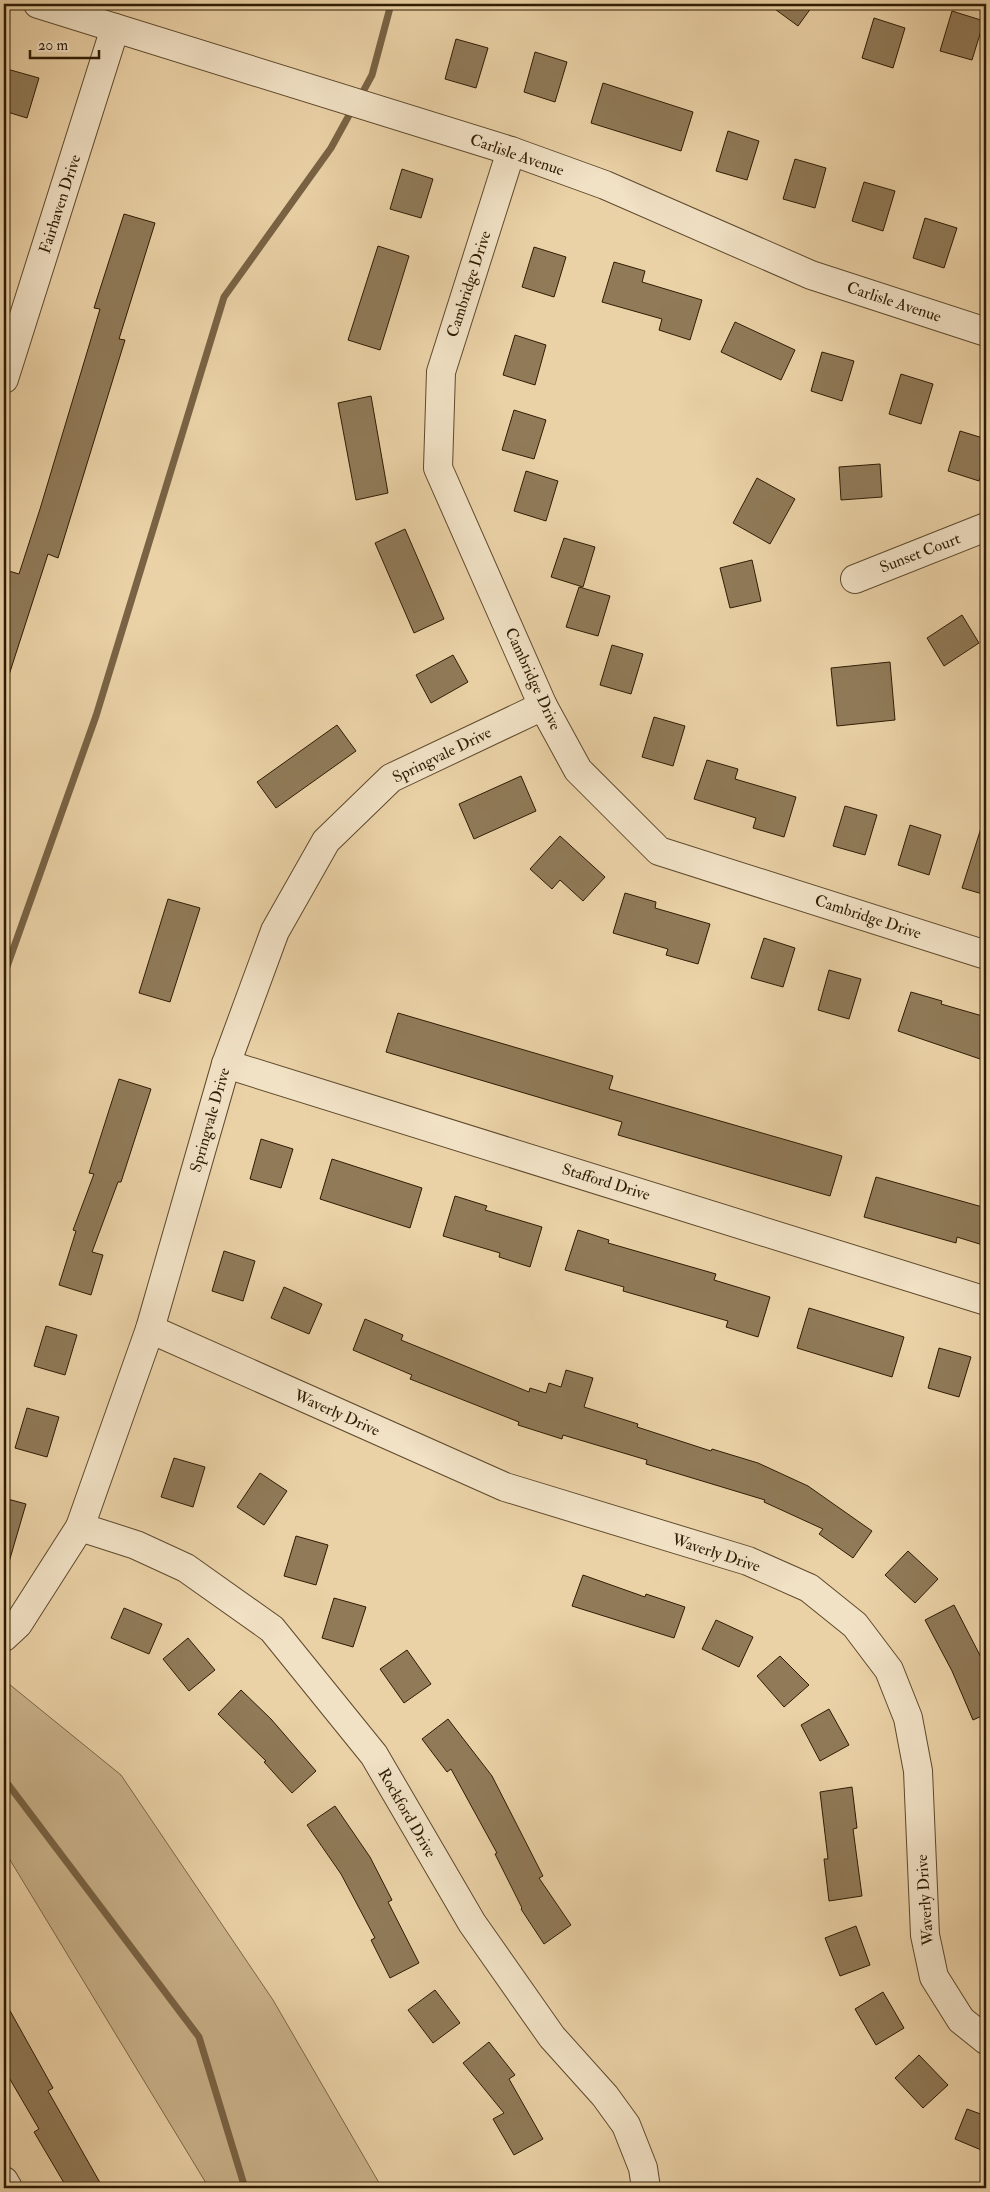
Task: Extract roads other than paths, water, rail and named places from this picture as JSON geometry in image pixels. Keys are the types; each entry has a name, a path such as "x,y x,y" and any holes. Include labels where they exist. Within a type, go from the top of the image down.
{"street":[{"name":"Carlisle Avenue","path":"38,4 511,151 605,185 811,275 986,332"},
{"name":"Fairhaven Drive","path":"4,379 13,321 115,28"},
{"name":"Cambridge Drive","path":"511,151 441,372 438,468 543,706 578,770 659,851 986,955"},
{"name":"Sunset Court","path":"854,579 986,528"},
{"name":"Springvale Drive","path":"4,1638 18,1624 80,1527 150,1328 226,1064 276,931 326,841 391,778 543,706"},
{"name":"Stafford Drive","path":"226,1064 986,1300"},
{"name":"Waverly Drive","path":"150,1328 505,1487 748,1561 809,1588 855,1624 889,1670 908,1718 918,1771 925,1935 934,1977 962,2020 986,2040"},
{"name":"Rockford Drive","path":"80,1527 136,1545 186,1568 272,1629 374,1755 472,1923 552,2037 605,2096 626,2125 643,2168 646,2188"},
{"path":"4,2181 8,2188"}],"waterway":[{"path":"359,99 372,75 391,4"},
{"path":"4,975 96,716 224,297 331,148 353,108"},
{"path":"4,1779 199,2037 245,2188"}]}
